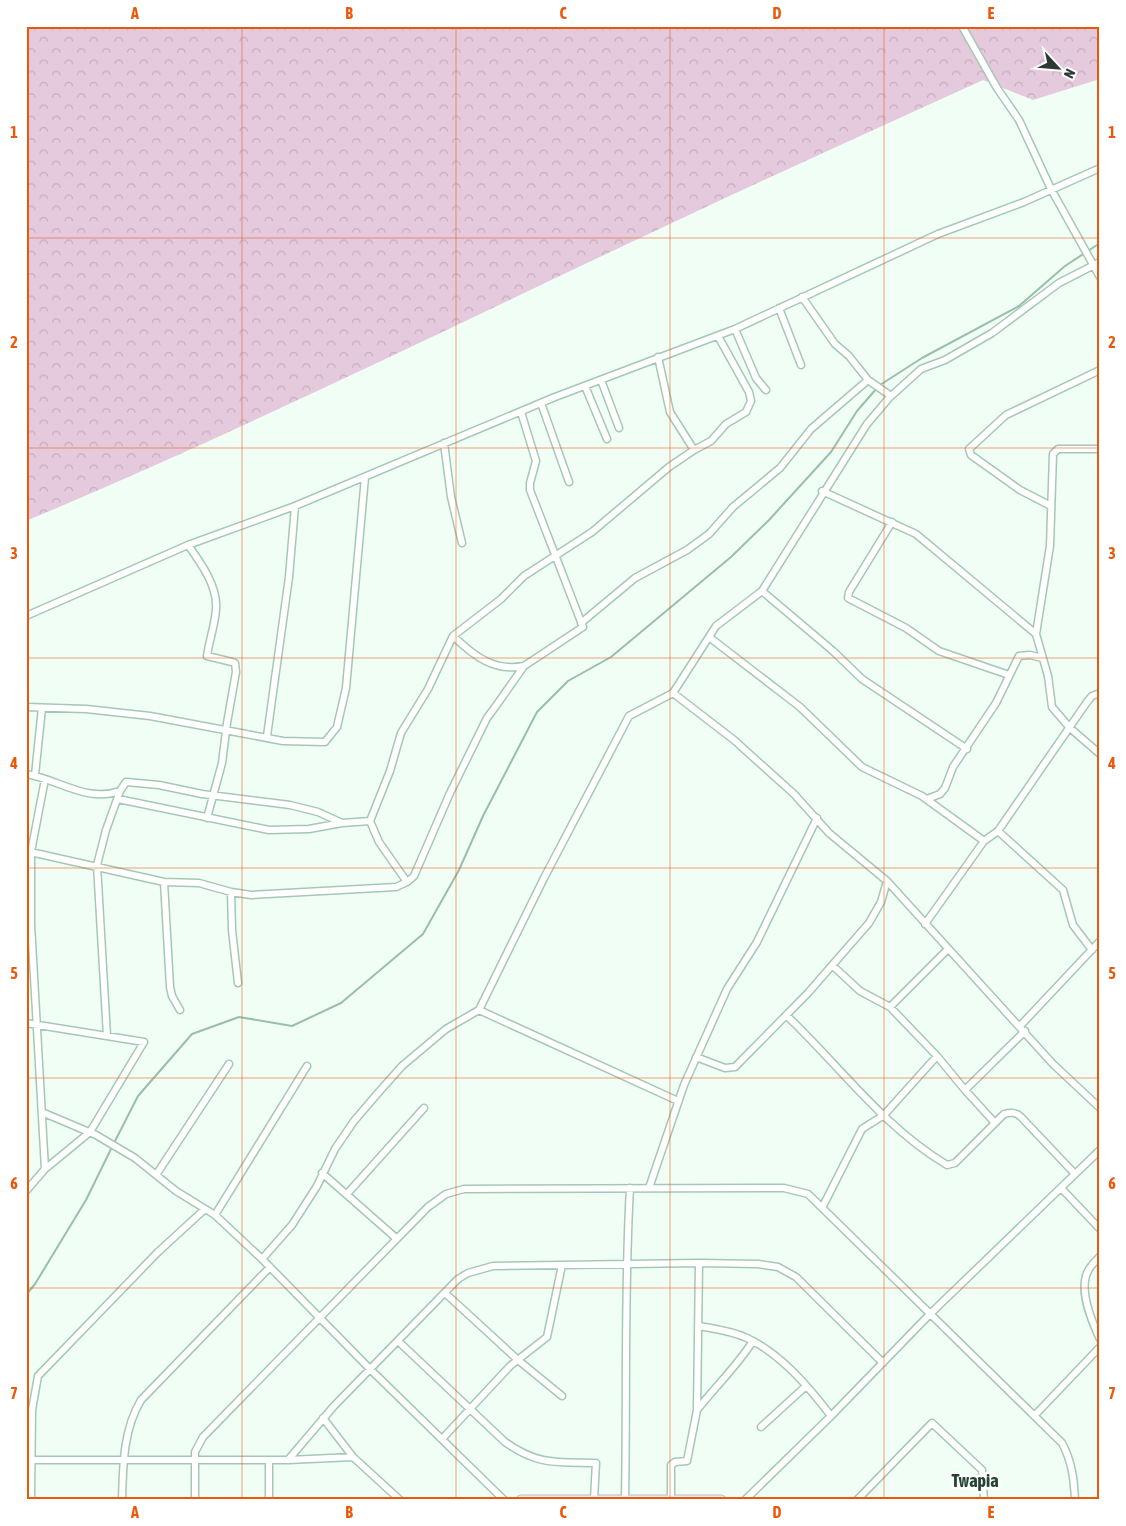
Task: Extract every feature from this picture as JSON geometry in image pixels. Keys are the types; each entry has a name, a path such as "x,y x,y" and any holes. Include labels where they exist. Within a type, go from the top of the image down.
{"main road":[{"path":"521,1500 721,1500"}],"street":[{"path":"962,26 997,88 1019,120 1051,189 1081,244 1096,264 1100,277"},
{"path":"26,616 188,545 294,506 541,403 735,329 938,234 1024,202 1100,168"},
{"path":"262,1259 292,1225 335,1149 354,1121 402,1066 456,1022 479,1010 544,878 629,716 673,693 708,637 732,612 762,591 866,424 891,396 921,369 944,360 992,334 1059,283 1096,264"},
{"path":"802,297 835,344 849,356 868,380 891,396"},
{"path":"779,308 801,365"},
{"path":"735,329 756,378 766,390"},
{"path":"407,882 379,842 370,821 390,771 401,733 428,689 453,636 501,599 524,576 592,532 668,467 711,441 726,424 746,412 752,401 749,392 718,336"},
{"path":"658,357 670,412 694,450"},
{"path":"1051,506 1020,490 971,455 969,449 1006,414 1100,370"},
{"path":"601,380 619,428"},
{"path":"581,623 636,578 687,550 708,534 734,507 780,468 811,429 868,380"},
{"path":"585,386 607,439"},
{"path":"541,403 569,482"},
{"path":"28,851 97,865 164,882 199,883 231,892 251,895 354,891 396,887 414,876 424,856 436,822 487,718 524,666 583,627 530,490 530,482 536,461 521,412"},
{"path":"444,443 451,497 462,543"},
{"path":"1100,449 1055,450 1052,466 1050,546 1036,634 1048,676 1052,707 1070,728 1100,754"},
{"path":"26,707 86,709 150,716 267,736 283,741 317,743 329,739 337,727 349,660 365,477"},
{"path":"822,492 916,534 1036,634"},
{"path":"267,736 288,577 294,506"},
{"path":"892,522 849,592 848,598 906,628 939,651 1009,675"},
{"path":"188,545 199,560 217,598 207,656 232,662 236,666 227,730 215,795 208,818"},
{"path":"762,591 833,651 862,679 967,749"},
{"path":"453,636 466,648 491,664 507,669 524,666"},
{"path":"708,637 800,707 862,767 927,799 984,841"},
{"path":"927,799 940,794 945,788 953,767 996,704 1018,656 1030,655 1042,658"},
{"path":"673,693 734,740 817,818 830,833 886,881 947,950 1054,1064 1100,1108"},
{"path":"925,924 984,841 998,831 1092,696 1100,693"},
{"path":"35,775 42,708"},
{"path":"26,774 35,775 45,780 91,793 105,795 120,791"},
{"path":"45,780 28,851 44,1113 45,1169"},
{"path":"107,1036 97,865 123,785 130,781 215,795 290,804 318,812 342,823"},
{"path":"118,799 269,830 309,830 342,823 370,821"},
{"path":"649,1188 678,1101 696,1057 728,989 757,942 817,818"},
{"path":"998,831 1063,890 1073,925 1092,950"},
{"path":"696,1057 725,1068 735,1067 833,966 877,911 886,881"},
{"path":"164,882 170,987 172,996 180,1010"},
{"path":"231,892 232,930 238,983"},
{"path":"965,1090 1023,1029 1100,941"},
{"path":"890,1007 947,950"},
{"path":"833,966 860,991 890,1007 995,1123"},
{"path":"479,1010 678,1101"},
{"path":"786,1015 884,1115 926,1153 951,1165 1004,1114 1016,1113 1042,1137 1075,1174"},
{"path":"26,1023 144,1042 90,1132 45,1169 26,1191"},
{"path":"823,1206 862,1129 884,1115 936,1056"},
{"path":"156,1174 229,1064"},
{"path":"215,1215 307,1066"},
{"path":"348,1194 424,1108"},
{"path":"44,1113 90,1132 135,1158 215,1215 262,1259 370,1369 504,1500"},
{"path":"745,1500 831,1416 931,1313 1100,1150"},
{"path":"322,1173 396,1238"},
{"path":"625,1499 628,1372 625,1264 630,1188"},
{"path":"195,1500 195,1459 198,1444 209,1430 321,1318 396,1238 428,1207 446,1194 464,1189 784,1188 808,1194 823,1206 1062,1443 1070,1457 1074,1476 1075,1500"},
{"path":"1061,1188 1100,1229"},
{"path":"31,1500 32,1410 38,1376 158,1252 205,1209"},
{"path":"1100,1256 1088,1272 1084,1282 1094,1326 1100,1339"},
{"path":"671,1499 671,1465 675,1462 687,1461 697,1410 699,1262"},
{"path":"288,1460 323,1418 445,1293 468,1273 483,1268 699,1262 758,1264 778,1267 796,1277 883,1363"},
{"path":"442,1439 518,1360 540,1344 549,1333 562,1266"},
{"path":"122,1500 123,1460 131,1420 141,1400 270,1267"},
{"path":"445,1293 518,1360 562,1396"},
{"path":"698,1326 735,1334 753,1341 776,1358 806,1386 831,1416"},
{"path":"398,1341 505,1442 523,1455 542,1462 596,1463 594,1499"},
{"path":"697,1410 720,1382 739,1363 753,1341"},
{"path":"1035,1415 1100,1347"},
{"path":"761,1427 806,1386"},
{"path":"323,1418 353,1457 400,1500"},
{"path":"858,1500 932,1423 982,1470 984,1500"},
{"path":"31,1460 288,1460 353,1457"},
{"path":"269,1500 270,1460"}],"green space":[{"path":"26,26 1100,26 1100,79 1033,100 983,80 723,199 289,404 26,521"}],"waterway":[{"path":"880,385 922,358 1019,306 1065,266 1100,243"},
{"path":"114,1143 138,1096 192,1034 239,1017 292,1026 341,1003 423,934 459,870 483,816 537,712 568,681 611,657 731,557 769,520 831,452 857,411 877,388"},
{"path":"26,1295 35,1284 86,1200 112,1147"}],"district":[{"name":"Twapia","path":"975,1481"}]}
